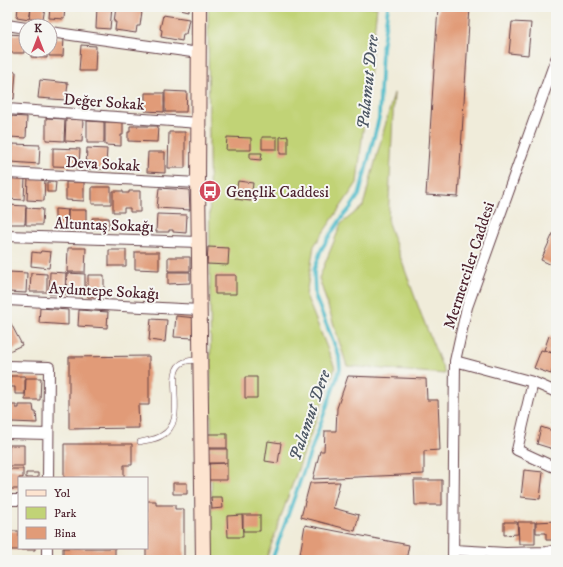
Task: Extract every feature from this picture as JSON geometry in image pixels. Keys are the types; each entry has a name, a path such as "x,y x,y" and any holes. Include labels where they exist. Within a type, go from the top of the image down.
{"main road":[{"path":"200,7 198,183 203,560"}],"street":[{"path":"7,25 18,27"},
{"path":"58,33 199,52"},
{"name":"Mermerciler Caddesi","path":"454,555 455,361 467,307 556,59"},
{"name":"Değer Sokak","path":"7,109 199,123"},
{"name":"Deva Sokak","path":"7,173 198,183"},
{"name":"Altuntaş Sokağı","path":"7,236 199,242"},
{"name":"Aydıntepe Sokağı","path":"7,300 200,310"},
{"path":"455,361 533,382 556,392"},
{"path":"7,366 49,367 48,477"},
{"path":"533,382 517,450 556,468"},
{"path":"7,433 48,434"},
{"path":"7,500 18,500"},
{"path":"47,549 47,560"},
{"path":"454,555 506,553 550,554"}],"lane":[{"path":"140,442 161,436 171,428 175,414 174,374 177,368 184,362 201,360"}],"green space":[{"path":"208,7 377,7 357,183 314,246 306,295 335,368 266,560 212,560"},
{"path":"394,93 388,223 421,314 445,374 347,366 319,278 341,224 363,206"}],"building":[{"path":"18,7 31,7 29,18 17,17"},
{"path":"31,7 45,7 43,18 30,18"},
{"path":"50,7 65,7 64,19 49,18"},
{"path":"97,7 112,7 110,29 96,28"},
{"path":"116,7 142,11 140,26 137,26 136,33 115,30 116,22 114,22"},
{"path":"171,7 188,7 188,11"},
{"path":"438,7 470,7 458,197 426,195"},
{"path":"163,15 189,19 186,34 183,34 182,41 161,37 162,30 160,29"},
{"path":"512,22 531,23 528,55 509,53"},
{"path":"7,34 18,35 18,53 7,53"},
{"path":"58,38 64,38 63,56 58,56"},
{"path":"81,45 96,46 95,71 79,71"},
{"path":"7,71 16,72 14,99 7,98"},
{"path":"40,80 68,83 66,100 38,98"},
{"path":"165,91 187,92 186,112 165,112"},
{"path":"145,93 164,93 164,112 145,111"},
{"path":"9,116 27,117 26,138 9,137"},
{"path":"46,118 65,119 64,141 46,140"},
{"path":"66,119 83,119 82,142 65,141"},
{"path":"87,121 104,122 104,143 87,143"},
{"path":"105,122 123,122 121,146 105,145"},
{"path":"130,126 158,126 157,142 128,141"},
{"path":"169,132 185,132 185,168 168,168"},
{"path":"288,136 288,154 280,154 280,137"},
{"path":"227,137 251,138 251,150 226,150"},
{"path":"262,137 277,137 277,149 262,149"},
{"path":"12,144 40,145 39,164 11,162"},
{"path":"53,148 80,149 79,167 53,166"},
{"path":"87,148 107,149 106,164 103,163 103,169 86,169"},
{"path":"148,152 165,152 165,173 147,172"},
{"path":"250,153 262,153 261,160 250,159"},
{"path":"8,177 25,178 24,200 7,199"},
{"path":"28,178 45,179 44,201 27,200"},
{"path":"238,181 253,183 251,201 235,199"},
{"path":"47,182 56,182 55,192 47,192"},
{"path":"66,182 84,182 84,201 66,200"},
{"path":"92,187 111,187 111,204 92,204"},
{"path":"159,188 189,190 190,210 157,208"},
{"path":"113,191 123,191 123,193 129,193 129,191 140,191 140,212 130,212 130,208 124,208 124,212 113,212"},
{"path":"8,205 26,206 25,224 8,224"},
{"path":"26,208 43,209 42,225 26,225"},
{"path":"55,209 68,210 67,230 55,230"},
{"path":"68,210 86,210 86,230 68,230"},
{"path":"157,214 187,215 186,233 173,232 173,230 169,230 169,232 156,232"},
{"path":"92,218 109,218 109,229 92,229"},
{"path":"556,227 556,267 541,260"},
{"path":"208,247 229,248 228,265 207,264"},
{"path":"68,248 86,248 85,272 67,272"},
{"path":"109,250 126,250 126,266 109,266"},
{"path":"41,251 51,252 49,268 31,266 32,252 40,253"},
{"path":"135,252 159,252 159,270 135,269"},
{"path":"168,257 190,257 190,271 168,271"},
{"path":"9,272 27,273 26,293 8,292"},
{"path":"50,272 66,273 65,294 49,294"},
{"path":"168,272 190,272 190,283 168,284"},
{"path":"31,273 47,274 47,292 30,292"},
{"path":"67,273 85,274 85,295 66,294"},
{"path":"88,275 104,275 104,296 88,297"},
{"path":"215,275 236,275 236,294 215,294"},
{"path":"40,308 68,310 68,325 39,323"},
{"path":"79,310 108,312 107,328 78,326"},
{"path":"7,316 22,345 7,352"},
{"path":"176,316 196,318 194,338 174,337"},
{"path":"151,319 167,320 165,342 149,340"},
{"path":"549,336 556,339 556,354 544,350"},
{"path":"541,350 556,354 556,360 551,374 534,368"},
{"path":"149,356 149,405 138,405 139,428 69,429 69,357"},
{"path":"10,376 25,376 25,394 15,394 15,387 10,387"},
{"path":"348,376 426,379 427,400 438,400 440,450 424,451 424,474 313,479 320,451 324,451 325,431 336,431 337,408"},
{"path":"245,377 257,377 257,398 245,398"},
{"path":"26,378 41,378 40,400 25,400"},
{"path":"7,405 16,405 16,408 19,408 19,405 33,405 34,412 36,412 37,423 12,422 7,424"},
{"path":"556,412 556,425 552,423"},
{"path":"541,427 556,432 553,449 537,444"},
{"path":"206,434 227,434 227,448 206,448"},
{"path":"268,441 281,443 278,463 265,461"},
{"path":"64,444 132,444 132,465 124,465 124,477 64,477"},
{"path":"9,445 24,445 24,466 9,466"},
{"path":"206,449 227,449 227,463 206,463"},
{"path":"227,463 227,480 206,480 206,464"},
{"path":"9,469 23,469 23,477 18,477 18,489 10,489"},
{"path":"524,470 543,472 540,499 521,497"},
{"path":"26,473 38,473 38,477 26,477"},
{"path":"414,480 442,480 442,505 415,505"},
{"path":"340,482 333,508 359,515 355,531 301,517 310,483"},
{"path":"173,483 187,483 187,494 173,494"},
{"path":"211,497 222,497 223,508 212,509"},
{"path":"148,501 156,501 156,505 175,505 175,509 184,509 184,560 146,560 146,549 148,549"},
{"path":"242,515 243,537 228,537 227,516"},
{"path":"243,515 260,515 260,531 243,531"},
{"path":"556,521 556,540 546,540 546,533 536,533 536,522"},
{"path":"504,522 517,522 518,534 504,535"},
{"path":"518,522 535,522 535,544 519,544"},
{"path":"305,525 409,545 406,560 299,560"},
{"path":"8,531 18,531 18,549 35,549 35,550 8,550"},
{"path":"63,549 115,549 115,560 63,560"}],"waterway":[{"name":"Palamut Dere","path":"272,560 340,369 339,356 315,296 314,270 321,250 359,195 379,118 382,49 388,7"}],"place":[{"name":"Gençlik Caddesi","path":"210,191"}]}
